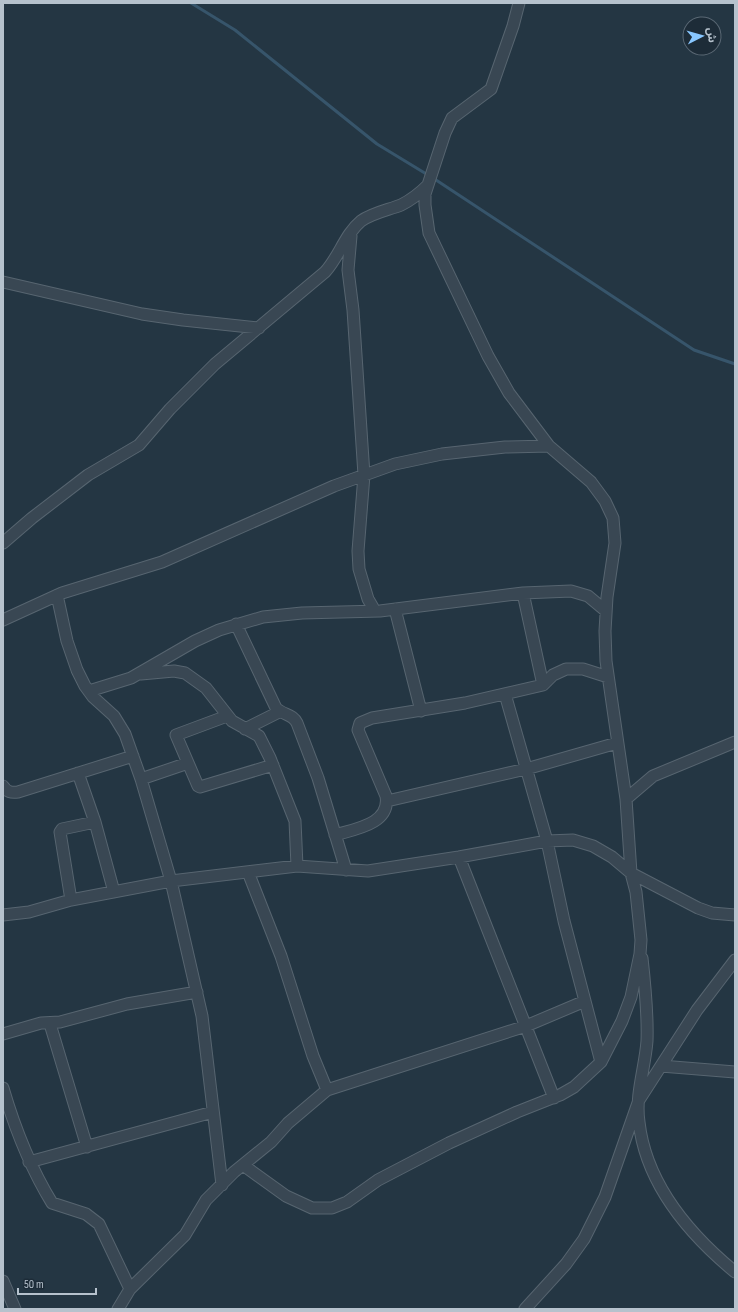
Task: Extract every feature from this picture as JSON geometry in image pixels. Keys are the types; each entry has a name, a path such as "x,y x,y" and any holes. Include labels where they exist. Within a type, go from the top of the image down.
{"street":[{"path":"519,3 492,89 452,118 445,133 425,194 428,233 488,356 509,393 549,446 591,482 605,501 613,518 615,543 606,611 605,631 608,677 626,799 631,873 636,892 641,940 647,1041 639,1100 639,1122 646,1154 664,1195 695,1235 735,1272"},
{"path":"3,543 32,518 88,475 139,445 151,429 196,382 325,272 351,233 362,220 403,204 429,185"},
{"path":"351,233 348,270 357,361 364,475 358,569 365,592 374,611"},
{"path":"3,282 142,314 259,328"},
{"path":"3,620 57,595 162,562 279,509 364,475 419,458 442,454 505,447 549,446"},
{"path":"137,675 195,641 236,624 263,617 302,613 374,611 523,593 571,591 588,596 606,611"},
{"path":"523,593 542,685"},
{"path":"57,595 72,655 80,676 89,691 119,721 133,756 171,881 203,1023 222,1184"},
{"path":"395,609 421,711"},
{"path":"236,624 272,703 279,712 293,717 297,723 318,778 346,870"},
{"path":"335,835 376,821 385,811 387,801 358,727 360,723 372,718 421,711 542,685 553,675 566,669 583,669 608,677"},
{"path":"89,691 137,675 163,671 185,673 206,688 227,716 245,729 257,734 262,739 295,821 297,866"},
{"path":"505,694 547,841 564,921 601,1062"},
{"path":"245,729 279,712"},
{"path":"227,716 176,735 198,786 200,787 273,765"},
{"path":"626,799 653,776 735,742"},
{"path":"387,801 526,770 617,743"},
{"path":"3,786 7,791 12,793 18,792 133,756"},
{"path":"141,779 188,763"},
{"path":"78,773 95,822 114,892"},
{"path":"71,900 60,830 95,822"},
{"path":"3,915 29,912 71,900 171,881 297,866 346,870 375,870 547,841 573,840 593,846 612,857 631,873 698,908 712,913 735,915"},
{"path":"459,857 554,1098"},
{"path":"248,872 281,956 313,1056 327,1090"},
{"path":"243,1165 286,1196 312,1208 332,1208 347,1202 378,1180 449,1143 517,1112 554,1098 579,1083 601,1062 622,1021 631,997 640,954 641,940"},
{"path":"525,1309 566,1264 584,1239 612,1178 639,1100 697,1010 735,960"},
{"path":"3,1034 41,1023 50,1024 127,1004 197,992"},
{"path":"118,1309 130,1289 185,1235 206,1200 243,1165 271,1142 288,1123 327,1090 526,1026 585,1001"},
{"path":"50,1024 87,1147"},
{"path":"661,1066 735,1072"},
{"path":"3,1088 18,1135 29,1162 52,1203 86,1214 99,1224 130,1289"},
{"path":"29,1162 213,1112"},
{"path":"3,1281 15,1309"}],"waterway":[{"path":"191,3 235,30 377,144 428,175"},
{"path":"433,178 694,350 735,364"}]}
